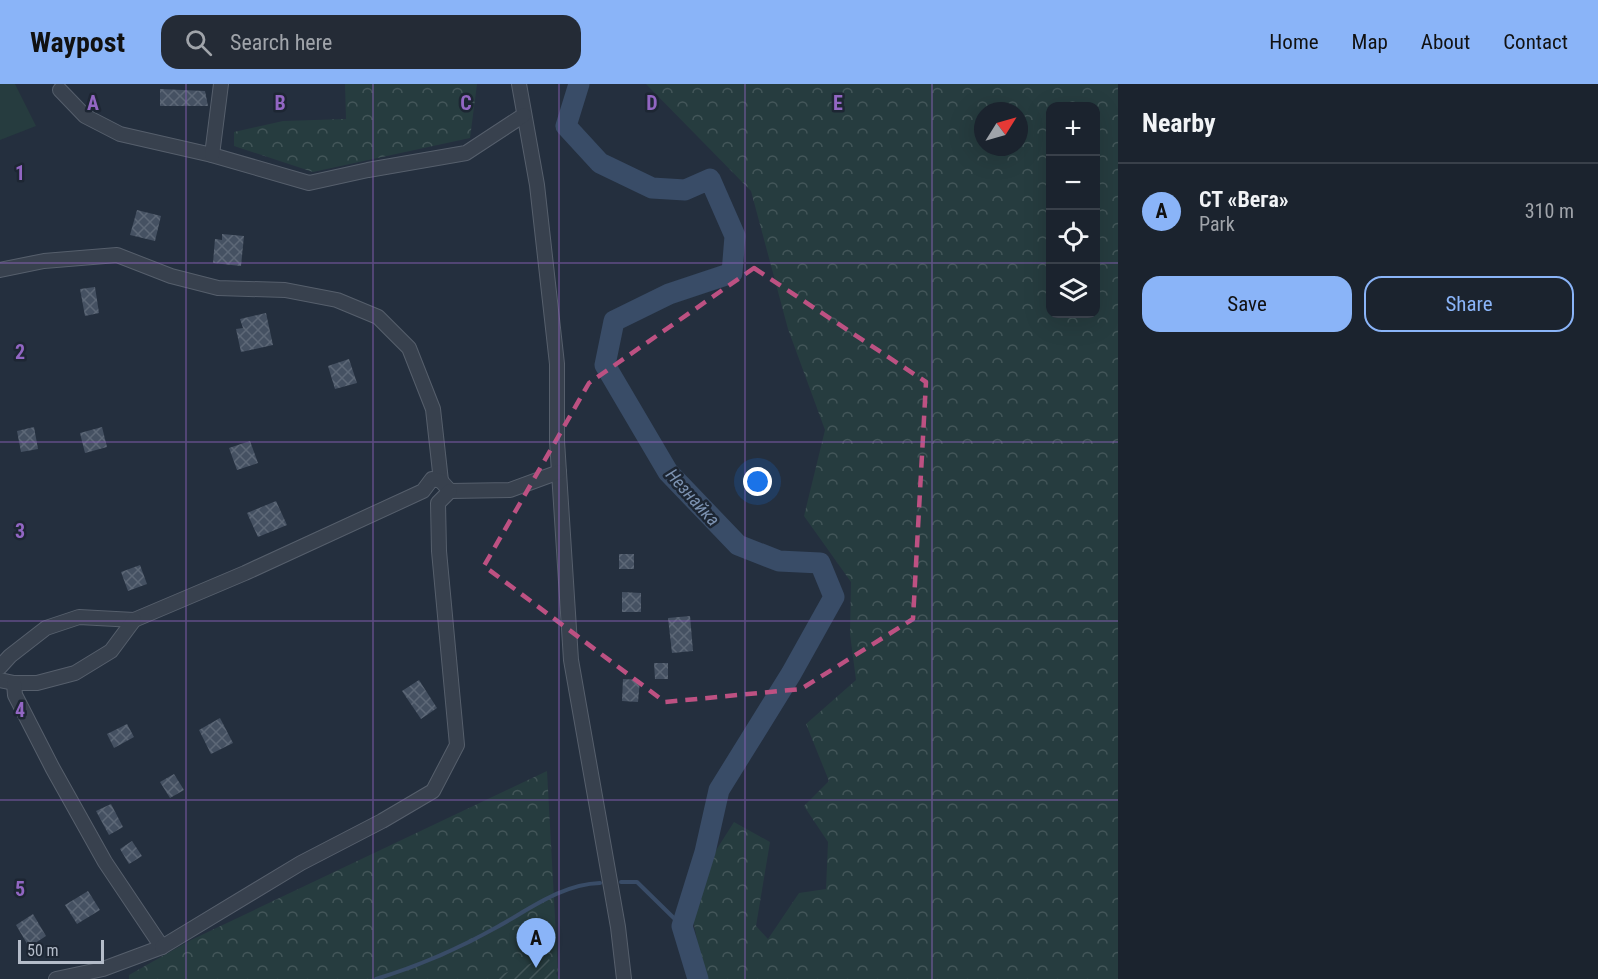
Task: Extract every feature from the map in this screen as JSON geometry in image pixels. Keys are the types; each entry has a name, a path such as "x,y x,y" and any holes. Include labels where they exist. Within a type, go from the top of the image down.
{"street":[{"path":"212,155 221,84"},
{"path":"519,84 537,184 557,364 559,472 571,660 618,927 624,979"},
{"path":"60,90 85,116 120,134 212,155 309,183 466,153 524,115"},
{"path":"0,270 44,261 117,255 171,276 218,288 285,290 337,300 378,317 409,348 433,410 446,486 438,503 440,551 457,745 433,791 382,821 301,863 162,947 103,969 56,979"},
{"path":"0,667 10,656 46,628 79,617 134,620 245,573 423,491 432,479 446,486 510,490 559,472"},
{"path":"7,682 37,683 75,674 111,651 134,620"},
{"path":"7,682 105,862 162,947"}],"highlighted area":[{"path":"754,268 926,382 913,619 801,689 665,702 484,566 589,383"}],"green space":[{"path":"0,84 15,84 36,126 0,140"},
{"path":"345,84 477,84 470,138 313,172 234,146 234,132 283,121 346,119"},
{"path":"646,84 1118,84 1118,979 705,979 692,915 713,855 734,822 770,842 756,926 768,939 799,893 826,889 828,842 804,806 829,781 806,724 856,680 850,634 851,582 804,516 825,430 788,329 751,191"},
{"path":"547,771 558,972 538,979 129,979 129,975 191,940"},
{"path":"548,957 559,979 489,979"}],"building":[{"path":"160,89 205,91 208,106 160,106"},
{"path":"137,210 161,216 155,241 130,235"},
{"path":"222,234 244,236 241,266 213,263 215,239 222,240"},
{"path":"95,287 99,313 85,316 80,289"},
{"path":"266,313 273,345 241,352 236,329 243,328 240,319"},
{"path":"349,359 357,383 335,389 328,366"},
{"path":"34,427 38,449 21,452 17,431"},
{"path":"102,427 107,447 85,453 80,433"},
{"path":"250,441 258,463 237,470 229,448"},
{"path":"276,501 287,525 258,537 247,513"},
{"path":"619,554 634,554 634,569 619,569"},
{"path":"140,565 147,584 128,591 121,572"},
{"path":"622,592 641,593 641,612 622,612"},
{"path":"690,616 693,651 672,653 668,618"},
{"path":"654,663 668,663 668,679 655,679"},
{"path":"623,679 640,680 638,702 622,701"},
{"path":"419,680 437,708 421,719 402,691"},
{"path":"220,718 233,743 211,754 199,730"},
{"path":"127,724 134,737 114,748 107,734"},
{"path":"174,774 184,790 170,798 160,782"},
{"path":"111,804 123,827 109,835 96,811"},
{"path":"132,841 142,856 129,864 120,849"},
{"path":"88,891 100,910 77,924 65,905"},
{"path":"33,914 46,936 29,947 16,925"}],"waterway":[{"name":"Незнайка","path":"579,84 566,126 600,163 652,188 685,190 710,179 735,236 732,273 669,294 614,321 605,365 668,472 738,545 779,561 820,563 834,597 791,674 719,790 705,852 682,926 698,979"},
{"path":"621,882 637,882 682,926"},
{"path":"376,979 454,949 560,892 586,884 600,883"}],"place":[{"name":"СТ «Вега»","path":"536,968"}]}
